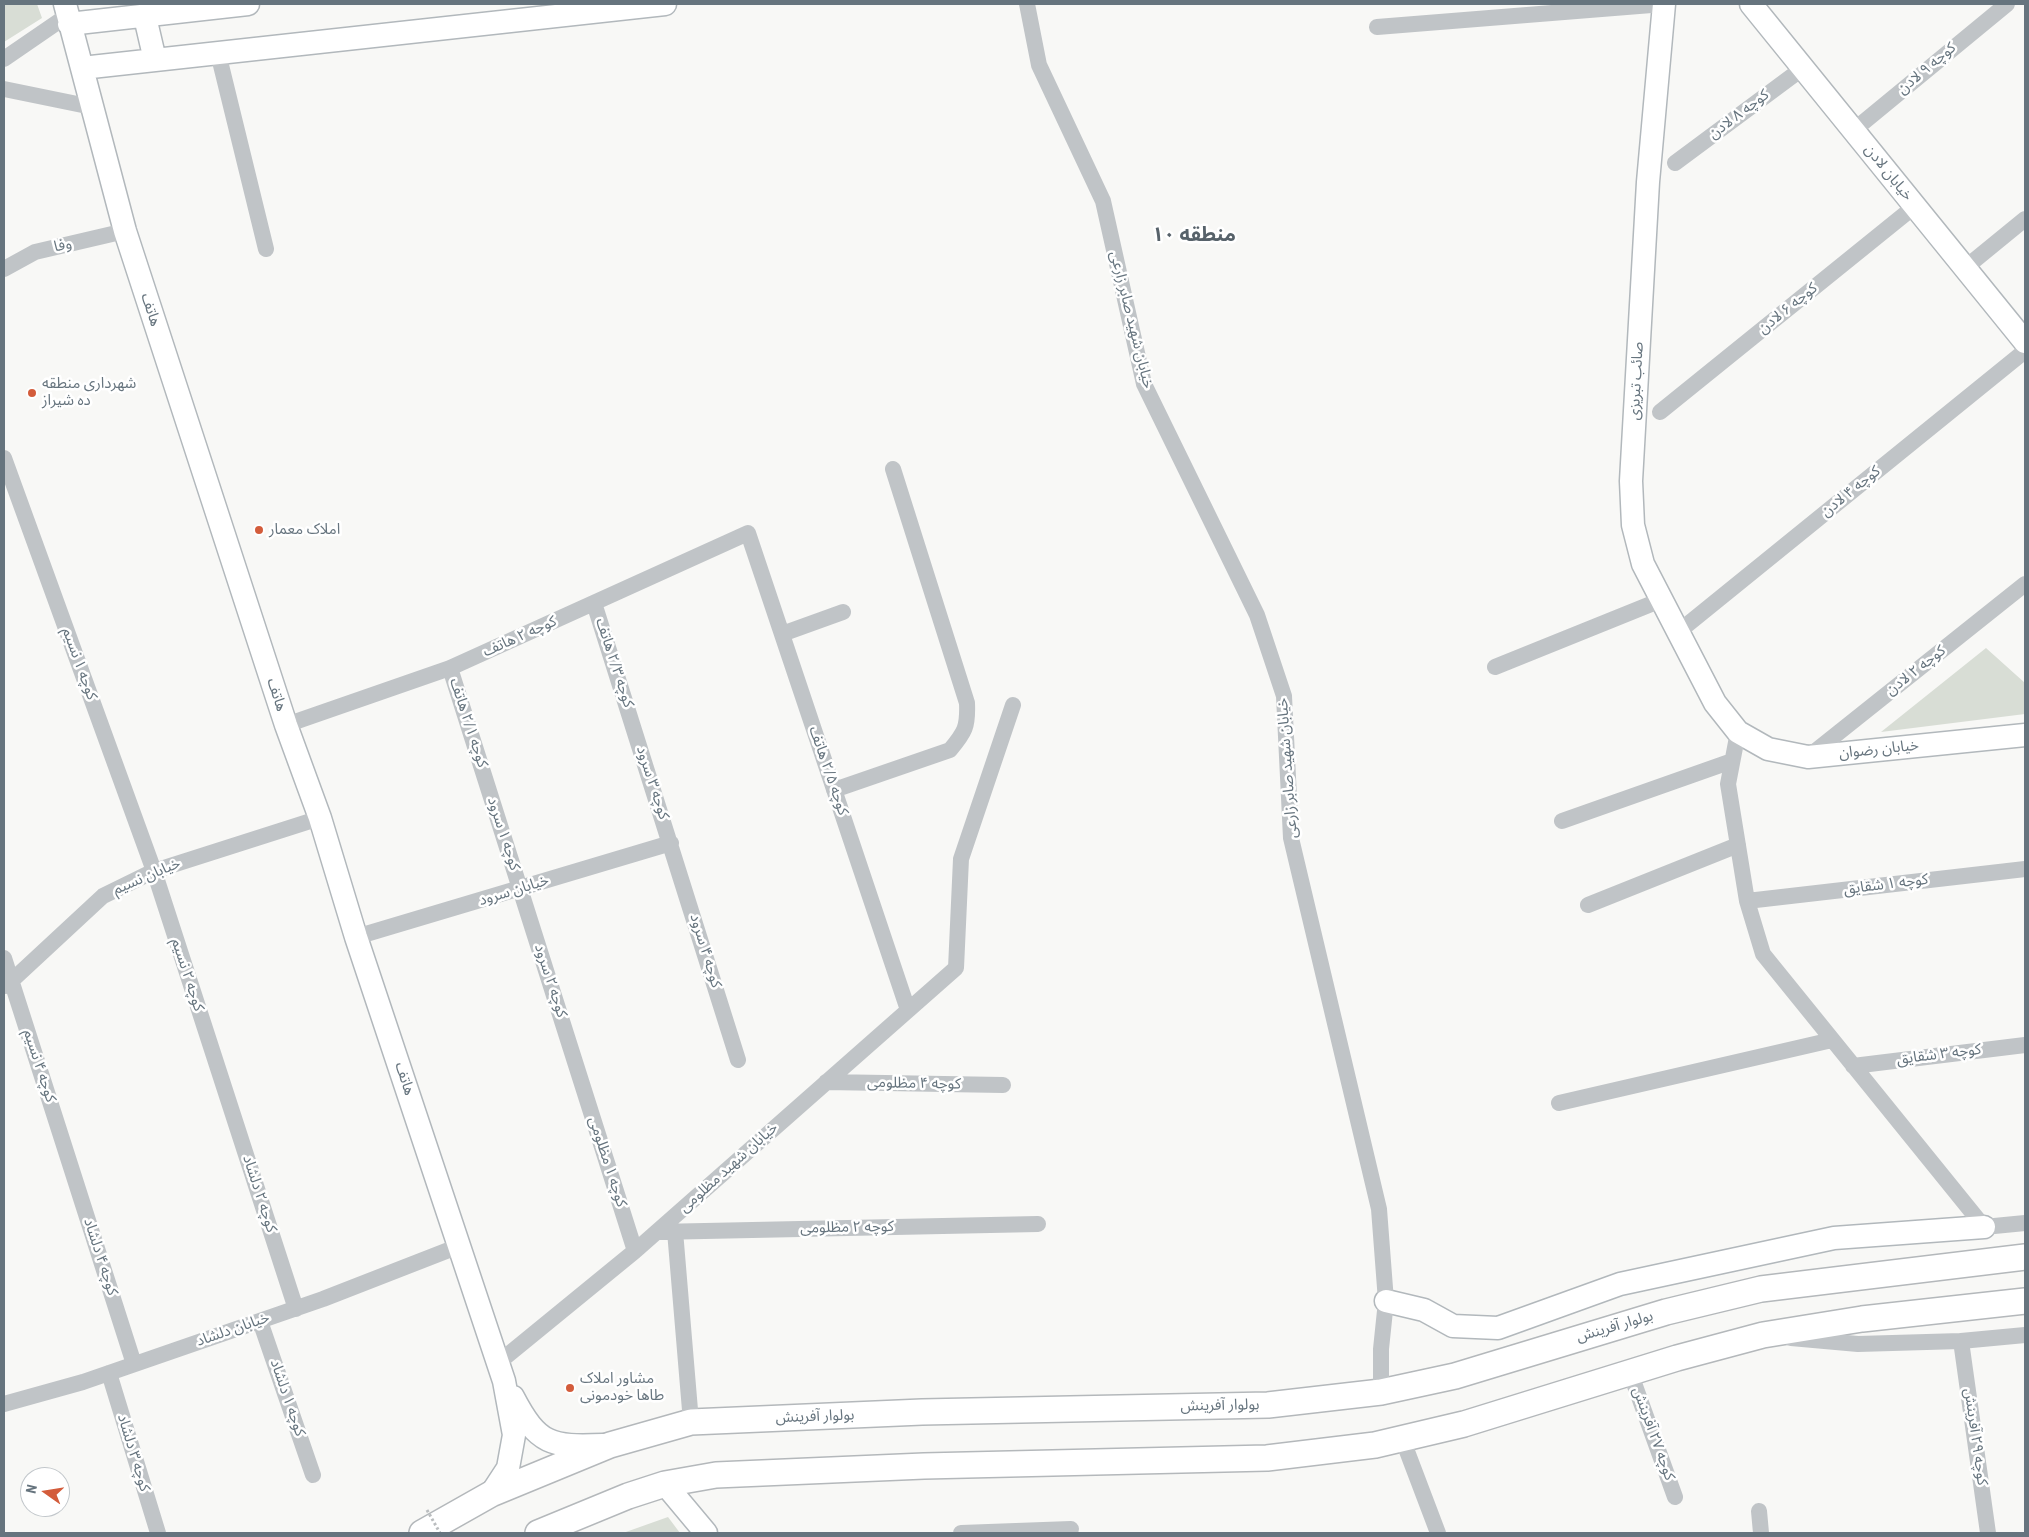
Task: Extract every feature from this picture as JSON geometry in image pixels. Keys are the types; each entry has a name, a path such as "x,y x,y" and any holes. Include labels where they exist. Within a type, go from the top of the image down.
{"main road":[{"name":"بولوار آفرینش","path":"425,1521 610,1445 691,1422 922,1412 1268,1405 1381,1392 1455,1376 1666,1312 1761,1289 2025,1257"},
{"path":"538,1533 628,1496 665,1484 726,1474 924,1466 1267,1458 1375,1445 1464,1424 1630,1372 1763,1335 1862,1319 2025,1301"}],"street":[{"path":"4,60 68,14 146,17 248,4"},
{"path":"82,68 665,4"},
{"name":"خیابان شهید صابر زارعی","path":"1027,4 1038,65 1103,202 1144,384 1258,615 1284,696 1291,838 1379,1209 1386,1301 1380,1348 1381,1392"},
{"path":"1377,27 1664,4"},
{"name":"صائب تبریزی","path":"1664,4 1648,182 1631,481 1633,525 1643,564 1677,633 1716,702 1738,732"},
{"name":"خیابان لادن","path":"1751,4 2025,342"},
{"name":"کوچه ۹ لادن","path":"1854,130 2004,6"},
{"name":"هاتف","path":"68,14 125,231 286,726 320,818 356,937 501,1372 514,1435 508,1468 492,1494"},
{"path":"146,17 155,60"},
{"path":"218,53 266,249"},
{"name":"کوچه ۸ لادن","path":"1675,163 1803,68"},
{"path":"4,89 92,107"},
{"name":"کوچه ۶ لادن","path":"1660,412 1915,206"},
{"path":"1965,268 2025,219"},
{"name":"وفا","path":"4,269 36,252 125,231"},
{"name":"کوچه ۴ لادن","path":"1677,633 2025,351"},
{"name":"کوچه ۱ نسیم","path":"4,458 154,871"},
{"path":"834,790 950,750 963,734 968,722 967,703 892,469"},
{"name":"کوچه ۲ هاتف","path":"286,726 450,668 748,533"},
{"name":"کوچه ۲/۵ هاتف","path":"748,533 908,1010"},
{"name":"کوچه ۲ لادن","path":"1808,757 2025,584"},
{"path":"1496,666 1661,600"},
{"name":"کوچه ۲/۳ هاتف","path":"594,603 633,723"},
{"path":"782,634 843,612"},
{"name":"کوچه ۲/۱ هاتف","path":"450,668 486,779"},
{"name":"خیابان شهید مظلومی","path":"501,1372 635,1251 956,968 960,859 1013,705"},
{"name":"کوچه ۳ سرود","path":"633,723 671,843"},
{"path":"1738,732 1728,784 1748,901 1762,954 1984,1228"},
{"name":"خیابان رضوان","path":"1738,732 1768,749 1808,757 2025,735"},
{"path":"1562,820 1732,761"},
{"name":"کوچه ۱ سرود","path":"486,779 521,889"},
{"name":"خیابان نسیم","path":"8,985 103,896 154,871 320,818"},
{"name":"خیابان سرود","path":"356,937 671,843"},
{"name":"کوچه ۴ سرود","path":"671,843 738,1060"},
{"path":"1588,905 1738,845"},
{"name":"کوچه ۱ شقایق","path":"1748,901 2025,869"},
{"name":"کوچه ۲ نسیم","path":"154,871 221,1079"},
{"name":"کوچه ۲ سرود","path":"521,889 579,1072"},
{"name":"کوچه ۴ نسیم","path":"4,958 8,985 66,1151"},
{"path":"1560,1103 1832,1040"},
{"name":"کوچه ۳ شقایق","path":"1853,1066 2025,1045"},
{"name":"کوچه ۱ مظلومی","path":"579,1072 635,1251"},
{"name":"کوچه ۲ دلشاد","path":"221,1079 296,1309"},
{"name":"کوچه ۴ مظلومی","path":"826,1082 1003,1085"},
{"name":"کوچه ۴ دلشاد","path":"66,1151 134,1364"},
{"path":"1386,1301 1424,1310 1453,1326 1498,1328 1620,1284 1834,1238 1984,1228 2025,1223"},
{"name":"کوچه ۲ مظلومی","path":"657,1232 1038,1224"},
{"path":"675,1231 691,1422"},
{"name":"خیابان دلشاد","path":"4,1404 109,1373 296,1309 459,1246"},
{"name":"کوچه ۱ دلشاد","path":"260,1321 313,1475"},
{"path":"1763,1335 1858,1344 1962,1341 2025,1335"},
{"name":"کوچه ۲۹ آفرینش","path":"1962,1341 1988,1533"},
{"name":"هاتف","path":"501,1372 525,1420 543,1439 566,1447 610,1445"},
{"name":"کوچه ۲۷ آفرینش","path":"1630,1372 1675,1497"},
{"name":"کوچه ۳ دلشاد","path":"109,1373 158,1533"},
{"path":"1402,1438 1438,1533"},
{"path":"665,1484 706,1533"},
{"path":"1758,1511 1762,1533"},
{"path":"961,1533 1071,1529"}],"path":[{"path":"425,1521 440,1533"}],"shaded area":[{"path":"4,4 37,4 42,18 4,42"},
{"path":"1986,648 2025,683 2025,714 1881,732"},
{"path":"668,1517 680,1533 623,1533"}],"place":[{"name":"شهرداری منطقه ده شیراز","path":"32,393"},
{"name":"املاک معمار","path":"259,530"},
{"name":"مشاور املاک طاها خودمونی","path":"570,1388"}],"district":[{"name":"منطقه ۱۰","path":"1194,236"}]}
